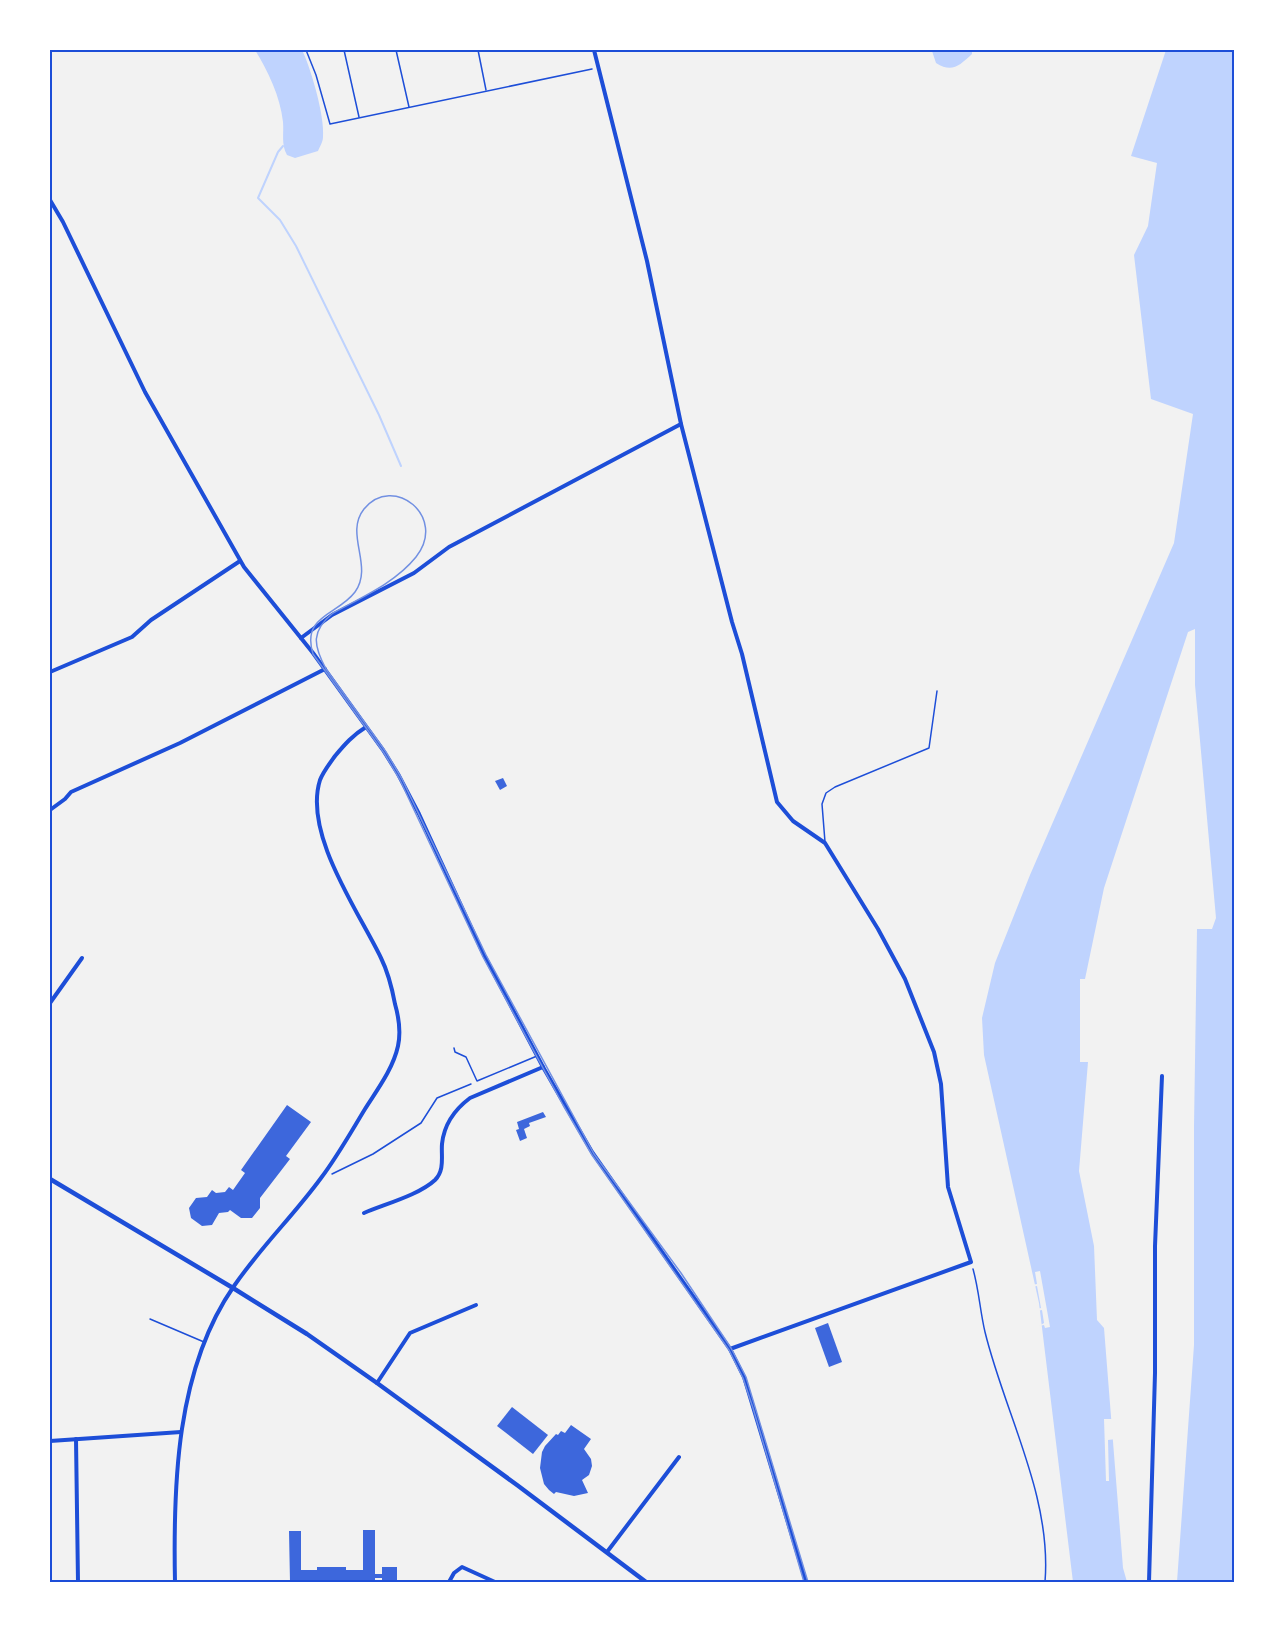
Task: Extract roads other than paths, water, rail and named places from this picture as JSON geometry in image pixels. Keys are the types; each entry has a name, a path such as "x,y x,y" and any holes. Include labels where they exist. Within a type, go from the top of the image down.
{"street":[{"path":"594,50 647,261 681,424 742,654 777,802 793,821 825,843 878,928 905,979 934,1052 941,1084 948,1187 971,1262 730,1349"},
{"path":"50,200 68,232 145,392 240,561 325,669 383,750 409,794 478,944 537,1056 592,1152 730,1349 744,1377 806,1582"},
{"path":"301,638 332,615 414,573 449,547 681,424"},
{"path":"50,672 132,637 151,620 240,561"},
{"path":"50,810 71,792 180,743 325,669"},
{"path":"175,1582 175,1494 181,1432 196,1365 205,1342 233,1288 323,1176 390,1069 398,1050 401,1034 383,960 338,880 326,847 318,801 320,780 332,761 352,735 366,727"},
{"path":"50,1003 82,958"},
{"path":"364,1213 423,1188 436,1179 442,1164 445,1128 460,1106 470,1098 543,1066"},
{"path":"1149,1582 1155,1372 1155,1246 1162,1076"},
{"path":"50,1179 307,1335 377,1383 646,1582"},
{"path":"377,1383 410,1333 476,1305"},
{"path":"50,1441 181,1432"},
{"path":"76,1439 78,1582"},
{"path":"607,1552 679,1457"},
{"path":"449,1582 454,1573 462,1567 495,1582"}],"lane":[{"path":"825,843 822,804 826,793 835,787 929,748 937,691"},
{"path":"454,1048 455,1052 466,1057 477,1081 537,1056"},
{"path":"150,1319 205,1342"}],"water":[{"path":"255,50 302,50 320,105 323,139 318,151 295,158 287,155 283,143 283,122 276,93"},
{"path":"933,50 972,50 972,54 959,65 947,68 936,63"},
{"path":"1166,50 1234,50 1234,1582 1177,1582 1194,1345 1197,929 1212,929 1216,918 1195,685 1195,629 1188,632 1104,888 1085,979 1080,979 1080,1062 1088,1062 1079,1171 1094,1246 1097,1320 1104,1328 1123,1568 1127,1582 1073,1582 1039,1303 984,1055 982,1018 995,963 1030,875 1174,543 1193,414 1151,399 1134,255 1148,226 1157,163 1131,156"}],"waterway":[{"path":"283,146 278,152 258,198 280,220 296,246 379,415 401,466"}],"tram line":[{"path":"804,1582 753,1408 743,1378 729,1350 592,1155 483,957 400,780 384,753 313,654 312,631 317,623 348,600 360,582 362,572 357,529 364,509 376,499 389,496 402,498 413,504 421,515 425,528 424,542 416,557 398,574 378,589 333,613 326,620 316,639 319,653 326,669 386,752 402,779 486,955 594,1154 681,1273 731,1348 746,1377 808,1582"}]}
